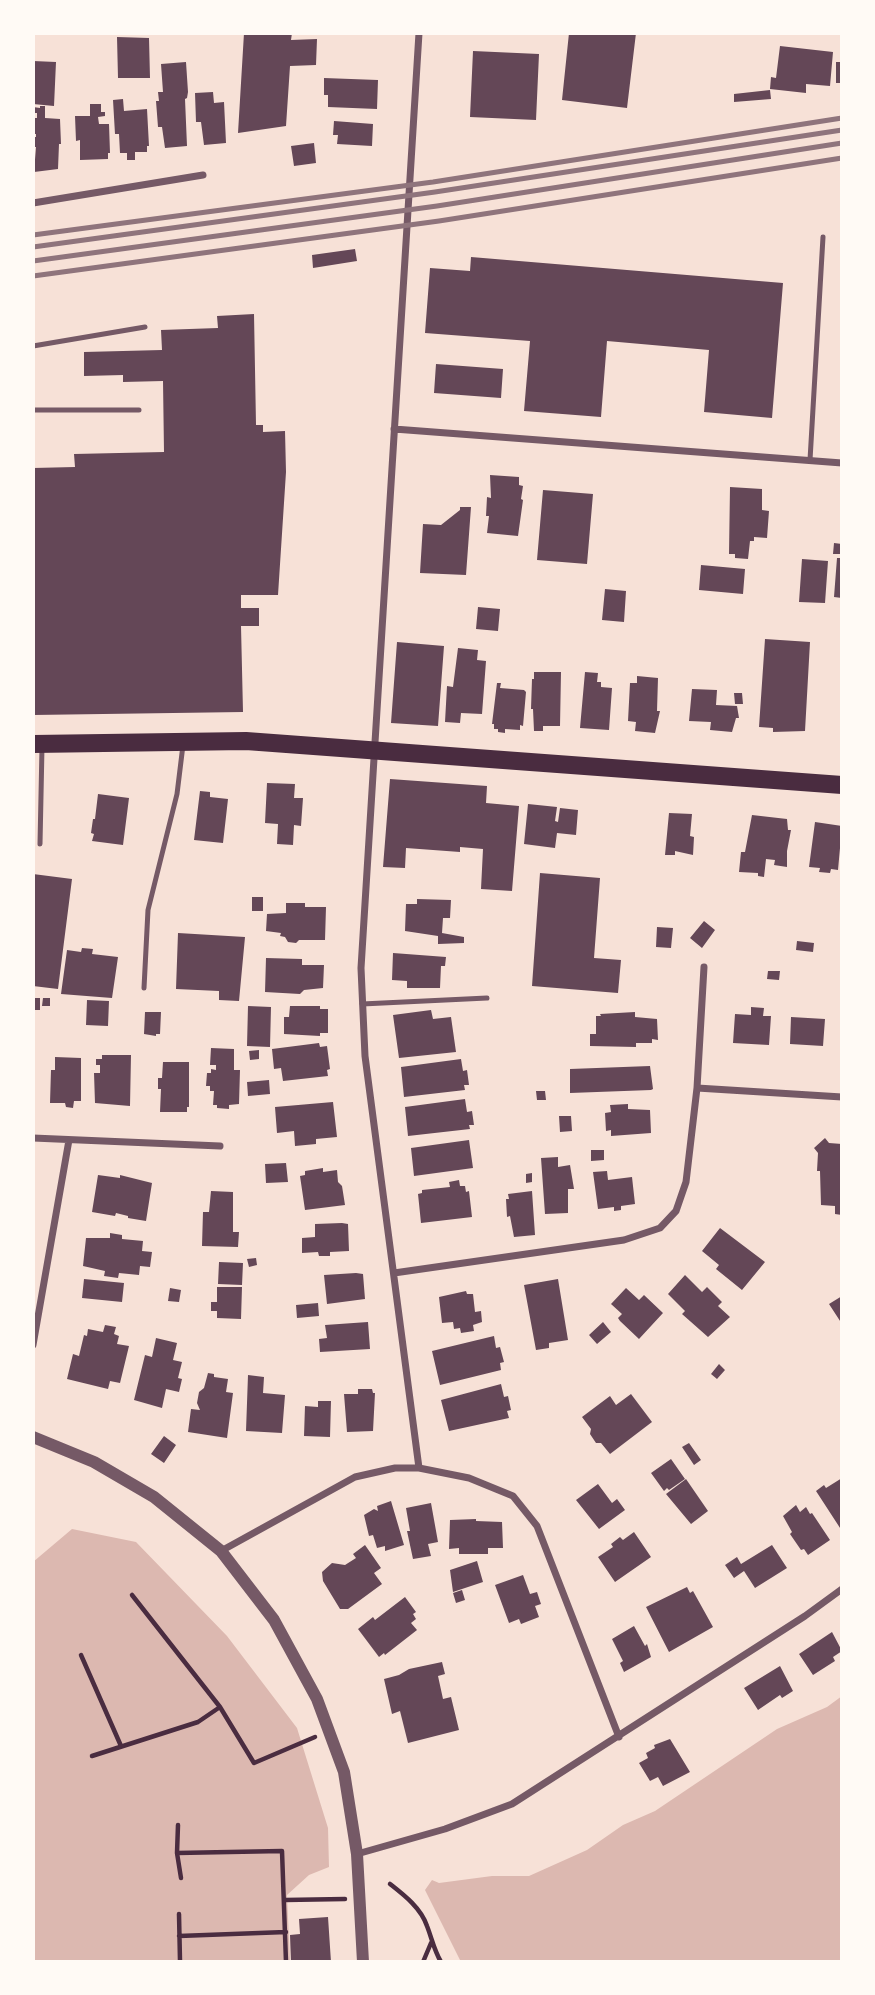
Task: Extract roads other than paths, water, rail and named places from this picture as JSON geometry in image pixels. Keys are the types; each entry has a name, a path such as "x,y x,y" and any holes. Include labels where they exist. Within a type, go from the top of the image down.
{"main road":[{"path":"37,743 246,741 842,785"}],"street":[{"path":"419,33 361,968 365,1056 419,1468"},
{"path":"33,203 203,175"},
{"path":"394,429 842,463"},
{"path":"394,1273 624,1240 660,1228 676,1210 686,1182 697,1088 704,967"},
{"path":"697,1088 842,1097"},
{"path":"33,1138 220,1146"},
{"path":"33,1345 69,1140"},
{"path":"33,1437 93,1462 154,1497 221,1551 274,1620 317,1699 344,1772 357,1854 363,1962"},
{"path":"221,1551 355,1477 395,1468 419,1468 469,1478 513,1496 537,1526 618,1737"},
{"path":"357,1854 445,1829 513,1804 805,1616 842,1589"}],"lane":[{"path":"810,460 823,237"},
{"path":"33,346 145,327"},
{"path":"33,410 139,410"},
{"path":"144,988 148,910 177,794 184,742"},
{"path":"37,743 40,844"},
{"path":"362,1004 487,998"}],"railway":[{"path":"33,235 433,182 842,118"},
{"path":"33,247 435,192 842,130"},
{"path":"33,261 437,206 842,143"},
{"path":"33,276 439,221 842,158"}]}
